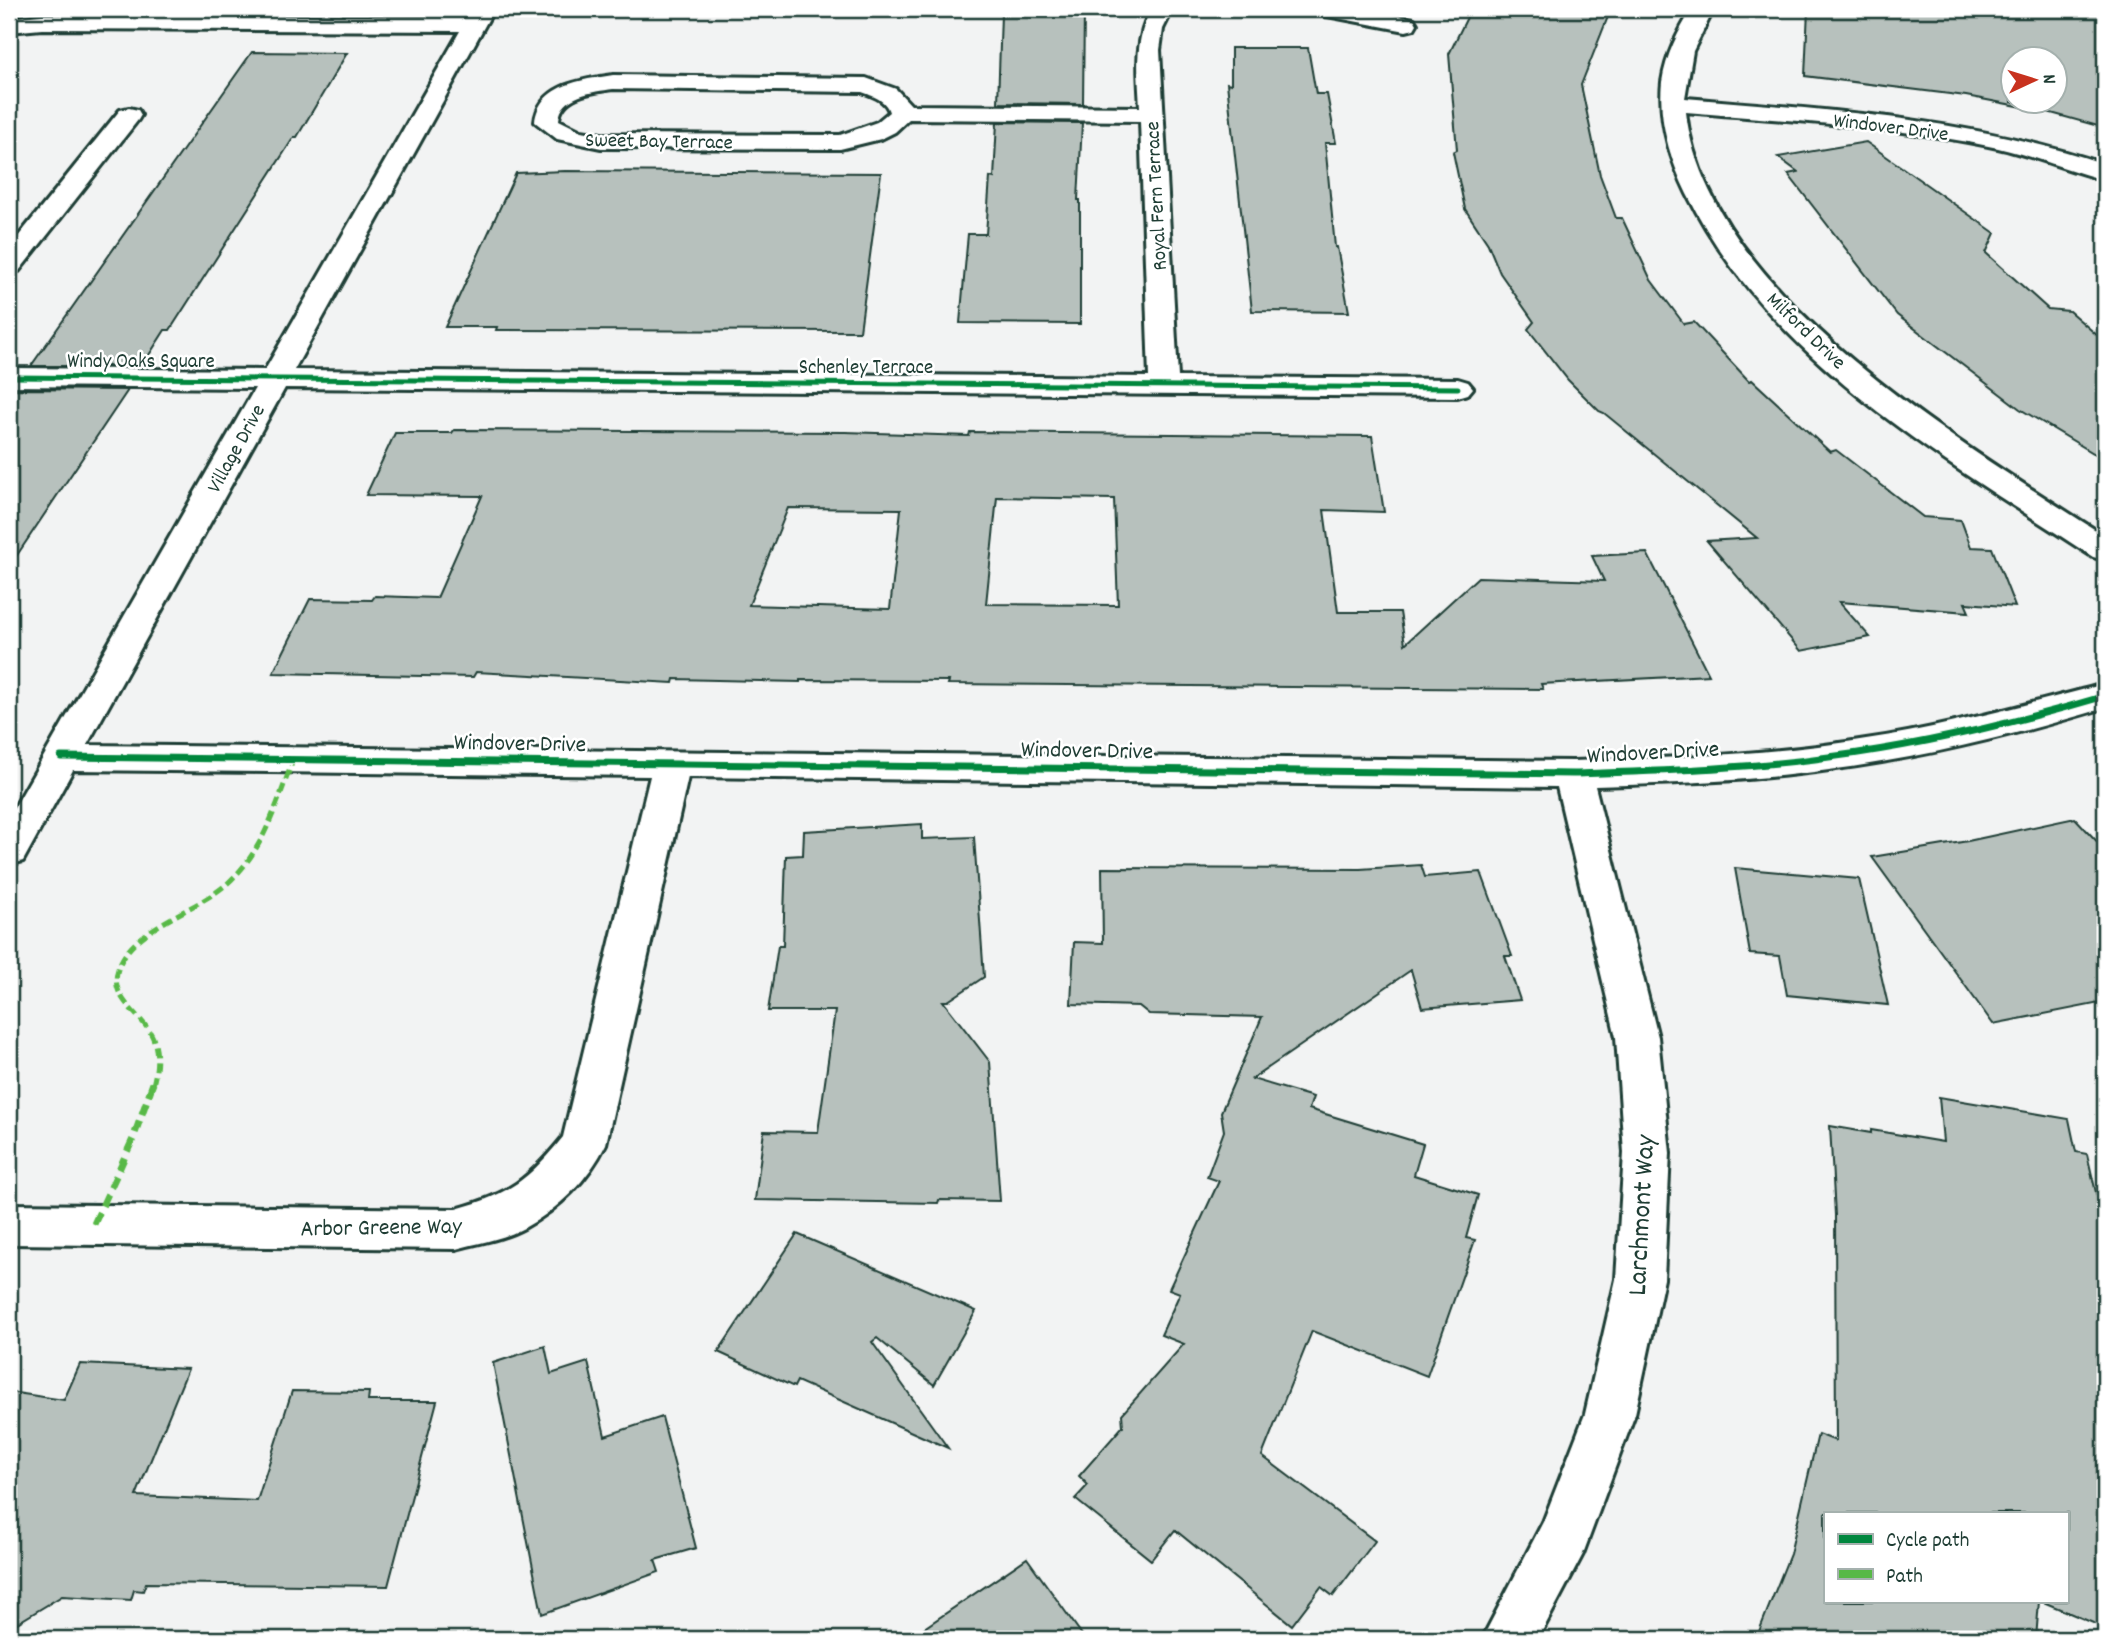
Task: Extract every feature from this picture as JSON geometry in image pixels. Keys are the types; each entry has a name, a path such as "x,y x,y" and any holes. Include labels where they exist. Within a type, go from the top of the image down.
{"street":[{"name":"Royal Fern Terrace","path":"1162,9 1152,29 1149,50 1164,386"},
{"path":"1326,9 1406,24"},
{"name":"Milford Drive","path":"1703,9 1687,34 1676,67 1673,104 1679,145 1696,191 1725,240 1765,290 1819,345 1889,404 1973,464 2105,550"},
{"path":"9,25 41,22 478,16"},
{"name":"Village Drive","path":"9,851 478,16"},
{"name":"Sweet Bay Terrace","path":"613,82 866,85 886,92 898,101 901,112 899,118 887,129 865,138 840,142 582,139 561,133 547,122 546,113 554,101 570,92 613,82"},
{"name":"Windover Drive","path":"1673,104 1907,126 1972,136 2105,172"},
{"path":"901,112 1151,114"},
{"path":"9,265 130,115"},
{"name":"Windy Oaks Square","path":"9,377 273,379"},
{"name":"Schenley Terrace","path":"273,379 1458,388"},
{"name":"Windover Drive","path":"61,757 1573,774 1706,769 1864,752 2008,725 2105,696"},
{"name":"Arbor Greene Way","path":"9,1224 456,1229 506,1215 551,1185 583,1144 672,763"},
{"name":"Larchmont Way","path":"1509,1639 1564,1536 1610,1414 1640,1279 1647,1153 1637,1037 1573,774"}],"building":[{"path":"1009,9 1084,9 1083,104 998,103 1001,14 1008,14"},
{"path":"1471,9 1611,9 1581,85 1600,175 1616,218 1622,218 1651,280 1684,324 1694,322 1749,381 1752,380 1830,452 1836,450 1923,517 1961,520 1971,547 1992,548 2015,607 1965,603 1969,612 1839,602 1870,637 1801,651 1707,541 1757,538 1599,411 1568,380 1528,329 1534,322 1500,273 1488,244 1465,209 1453,152 1457,150 1449,54"},
{"path":"1808,9 2105,9 2105,128 2062,116 2068,116 2068,46 1998,46 1998,102 1805,76"},
{"path":"1231,48 1308,48 1316,94 1327,94 1336,143 1325,143 1335,247 1349,312 1252,311 1227,83 1231,84"},
{"path":"252,52 347,53 297,137 294,137 170,330 165,330 142,366 31,366"},
{"path":"997,122 1082,123 1078,200 1080,324 960,323 968,234 986,234 990,177 994,178"},
{"path":"1866,142 1995,233 1986,253 2048,309 2069,311 2105,342 2105,460 2020,409 1897,315 1788,174 1798,172 1778,157"},
{"path":"516,173 881,173 860,331 496,330 497,327 445,327"},
{"path":"15,389 128,390 9,567 9,397"},
{"path":"454,430 845,432 969,436 970,432 1372,436 1384,512 1324,510 1338,612 1400,612 1405,644 1478,577 1604,581 1592,556 1647,553 1709,675 1541,684 1543,689 674,679 673,683 476,672 473,677 273,673 310,599 372,600 375,596 437,598 482,496 366,495 395,433 452,433","holes":["997,497 1114,499 1118,605 986,604","788,508 901,509 890,609 749,605"]},
{"path":"2075,818 2105,850 2105,1002 1993,1024 1872,857 1968,841"},
{"path":"922,824 922,839 974,837 984,977 948,1001 943,1001 990,1062 1000,1201 939,1200 938,1203 755,1200 764,1131 818,1132 835,1011 768,1011 778,946 783,946 786,856 803,855 804,831"},
{"path":"1421,865 1425,877 1481,872 1512,956 1505,956 1520,1000 1422,1008 1411,970 1252,1079 1313,1097 1309,1109 1423,1144 1414,1175 1478,1195 1466,1238 1475,1240 1427,1376 1312,1331 1262,1456 1375,1541 1333,1596 1321,1587 1292,1625 1175,1530 1151,1560 1075,1499 1088,1485 1079,1476 1123,1426 1122,1414 1184,1344 1161,1335 1180,1293 1169,1289 1219,1181 1207,1177 1224,1131 1221,1112 1262,1017 1149,1014 1139,1006 1071,1004 1074,942 1103,943 1102,868 1360,869"},
{"path":"1735,868 1859,879 1888,1005 1787,995 1780,956 1750,954"},
{"path":"1939,1097 2069,1119 2076,1152 2087,1154 2105,1231 2105,1628 2043,1602 2068,1602 2068,1512 1824,1512 1824,1602 2039,1602 2036,1639 1756,1639 1790,1554 1818,1434 1836,1441 1835,1215 1830,1126 1943,1142"},
{"path":"797,1234 976,1311 934,1385 877,1338 872,1342 948,1448 797,1381 794,1387 718,1352"},
{"path":"545,1346 551,1374 588,1362 605,1436 662,1417 696,1548 655,1560 659,1572 542,1614 493,1363"},
{"path":"80,1364 188,1369 136,1496 257,1501 292,1391 369,1392 368,1401 437,1401 388,1586 146,1583 143,1591 134,1590 131,1600 62,1596 9,1628 9,1392 64,1400"},
{"path":"1027,1558 1085,1639 908,1639"}],"marked path":[{"path":"94,1224 144,1114 157,1070 157,1055 152,1036 118,991 117,971 123,957 150,932 232,880 262,838 294,758"}],"cycle path":[{"path":"9,377 1458,388"},
{"path":"61,757 1573,774 1646,772 1793,762 1896,747 2016,721 2105,696"}]}
